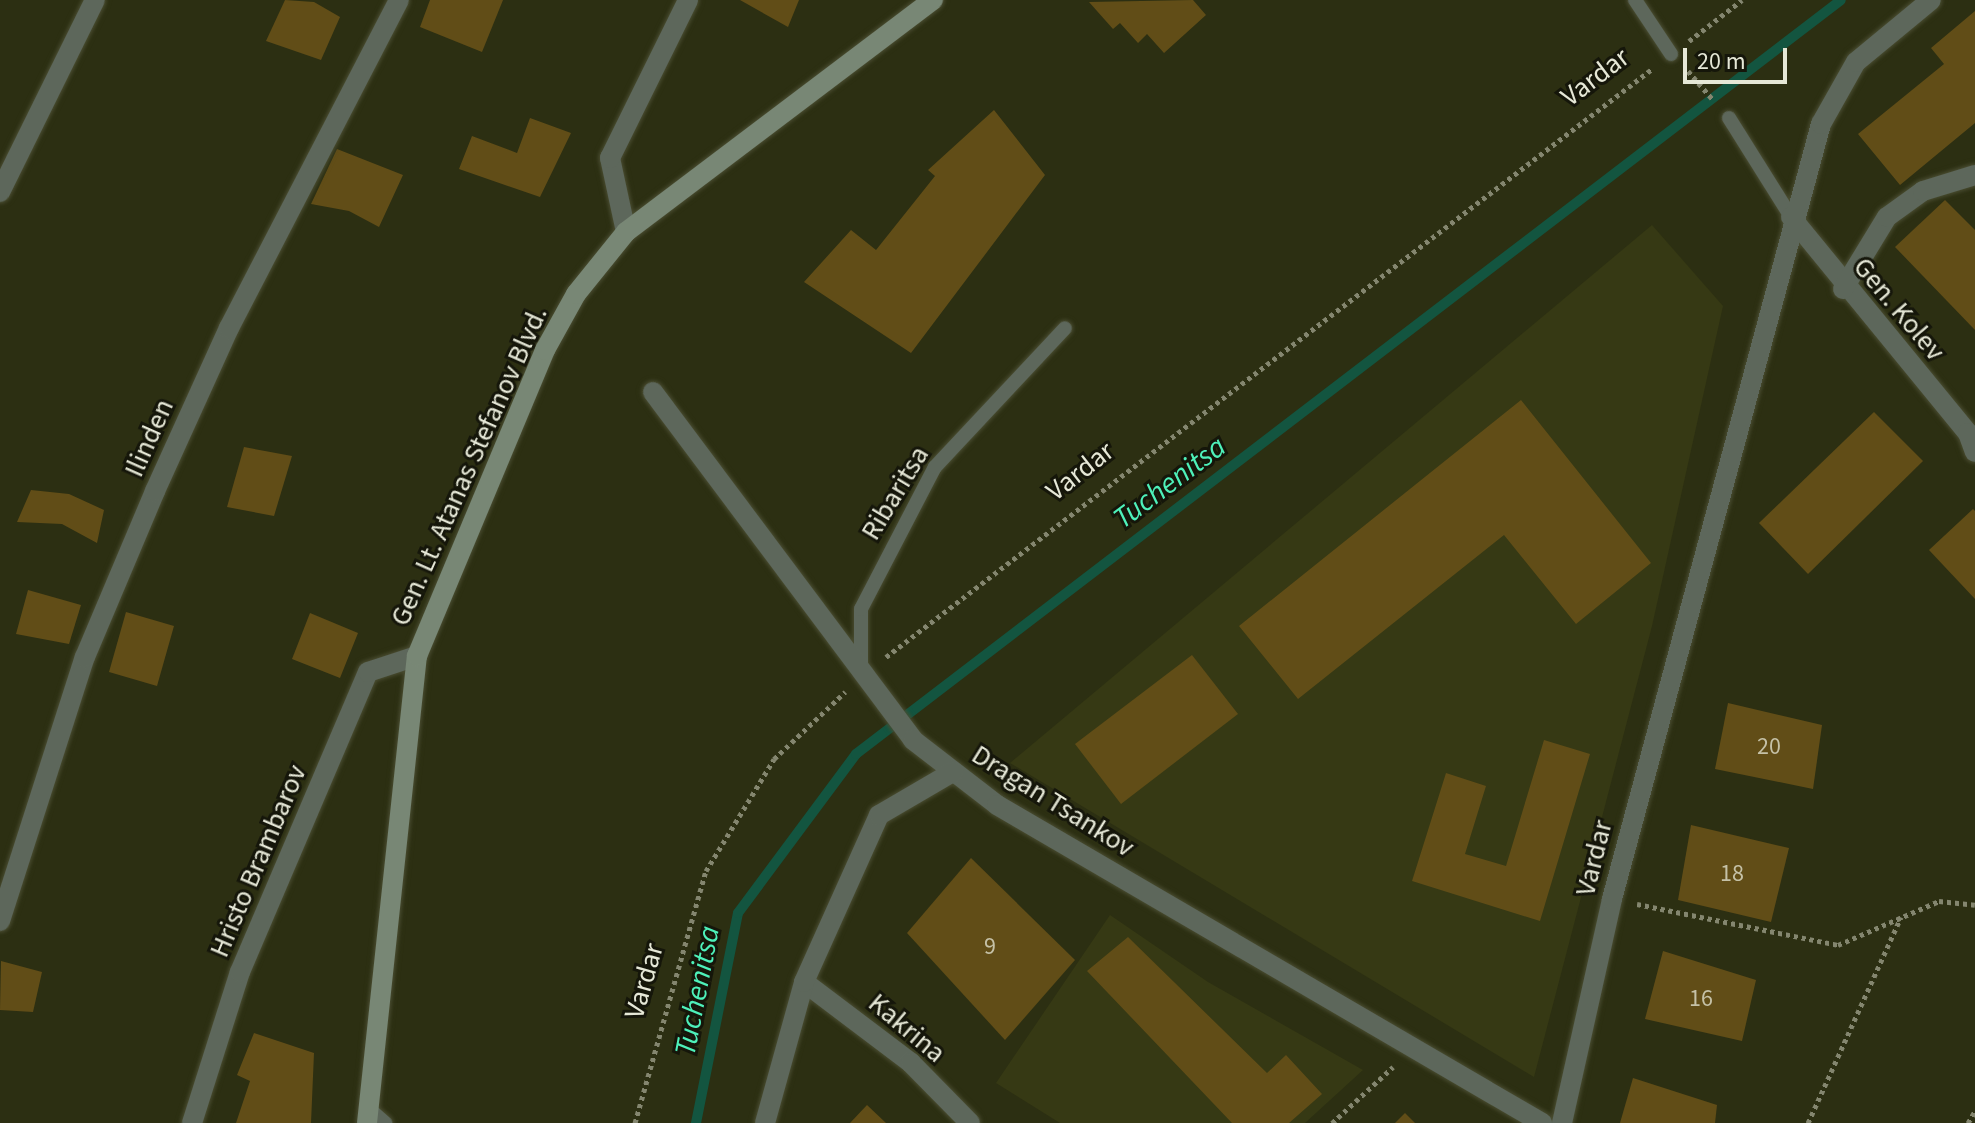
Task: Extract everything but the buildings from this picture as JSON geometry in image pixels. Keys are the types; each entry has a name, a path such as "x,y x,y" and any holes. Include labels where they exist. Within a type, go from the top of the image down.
{"main road":[{"name":"Gen. Lt. Atanas Stefanov Blvd.","path":"368,1115 417,656 545,350 576,294 626,232 933,0"}],"street":[{"path":"0,192 95,0"},
{"name":"Ilinden","path":"0,921 85,657 155,491 229,328 399,0"},
{"path":"626,232 610,158 688,0"},
{"name":"Vardar","path":"1562,1123 1612,899 1791,217 1821,124 1856,62 1931,0"},
{"path":"1843,289 1887,217 1923,191 1975,175"},
{"name":"Gen. Kolev","path":"1791,217 1843,289 1973,440"},
{"name":"Dragan Tsankov","path":"653,392 882,705 913,740 953,772 1542,1123"},
{"name":"Hristo Brambarov","path":"192,1123 240,972 368,672 417,656"},
{"path":"765,1123 804,982 879,815 953,772"},
{"name":"Kakrina","path":"804,982 911,1063 970,1123"}],"lane":[{"path":"1635,0 1671,54"},
{"path":"1729,118 1791,217"},
{"name":"Ribaritsa","path":"861,676 861,609 935,467 1065,328"},
{"path":"368,1115 385,1123"}],"path":[{"name":"Vardar","path":"635,1123 706,871 774,759 861,676 1742,0"},
{"path":"1612,899 1838,945 1939,901 1975,905"},
{"path":"1808,1123 1902,916"},
{"path":"1332,1123 1414,1048"},
{"path":"1968,1123 1975,1111"}],"shaded area":[{"path":"1652,225 1723,306 1652,626 1534,1077 1010,763"},
{"path":"1110,915 1208,982 1363,1070 1305,1123 1060,1123 996,1083"}],"waterway":[{"name":"Tuchenitsa","path":"696,1123 738,913 856,754 1841,0"}]}
